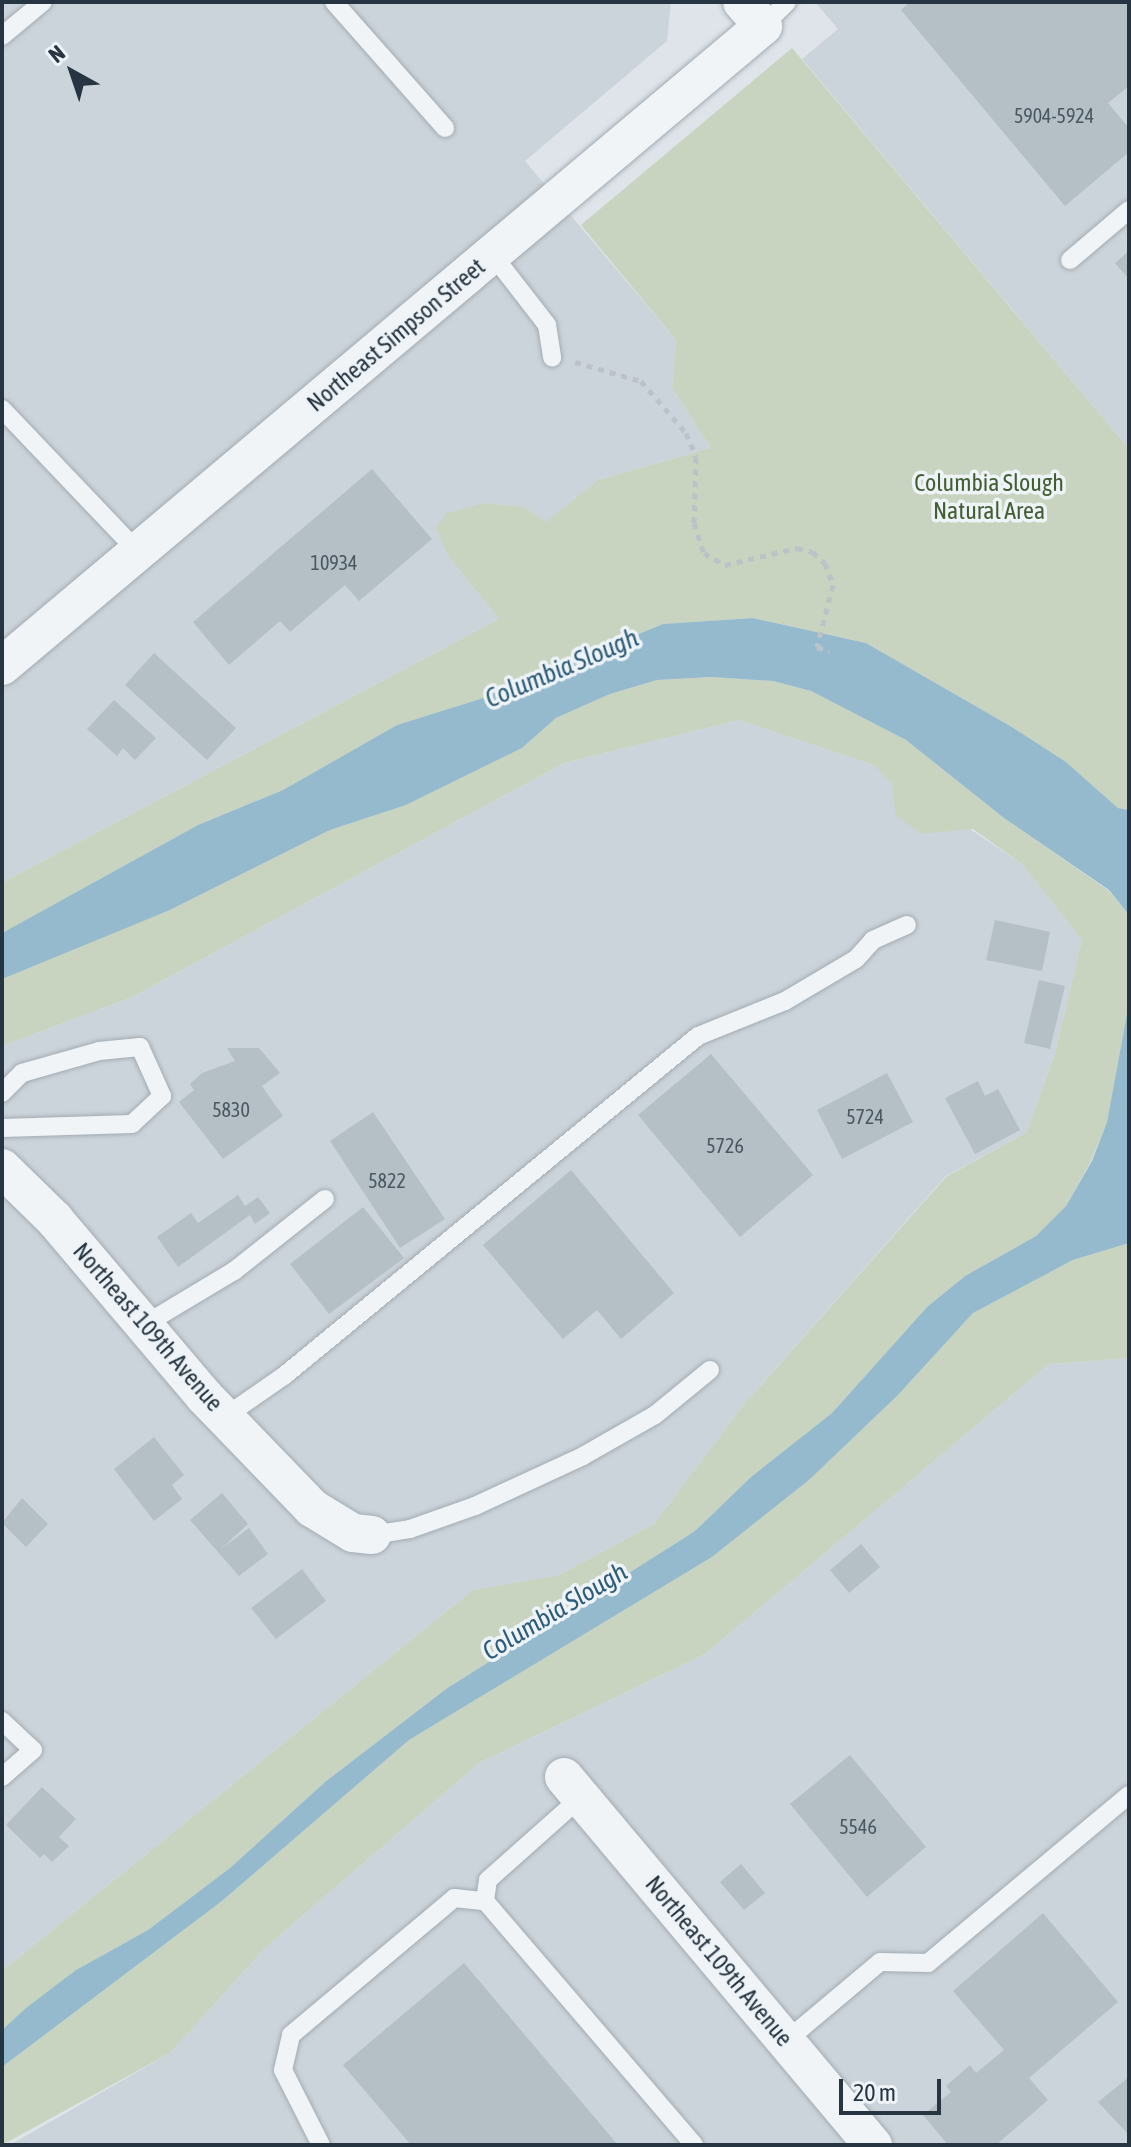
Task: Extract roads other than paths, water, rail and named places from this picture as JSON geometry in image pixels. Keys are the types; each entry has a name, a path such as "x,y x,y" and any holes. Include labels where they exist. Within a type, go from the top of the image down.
{"street":[{"name":"Northeast Simpson Street","path":"2,666 492,254 764,10"},
{"name":"Northeast 109th Avenue","path":"2,1168 54,1219 144,1325 312,1508 353,1533 372,1535"},
{"name":"Northeast 109th Avenue","path":"572,1787 786,2041 867,2143"}],"lane":[{"path":"2,36 43,2"},
{"path":"334,2 445,128"},
{"path":"1070,260 1129,210"},
{"path":"492,254 547,325 552,358"},
{"path":"2,409 138,552"},
{"path":"226,1416 285,1375 698,1036 785,1001 856,959 873,940 907,925"},
{"path":"2,1093 22,1073 99,1051 140,1047 162,1096 132,1124 2,1128"},
{"path":"144,1325 234,1271 325,1199"},
{"path":"372,1535 410,1529 475,1506 583,1456 655,1415 710,1370"},
{"path":"2,1721 33,1750 2,1777"},
{"path":"485,1901 488,1880 572,1787"},
{"path":"786,2041 880,1962 928,1963 1129,1795"},
{"path":"321,2145 283,2070 291,2035 454,1898 485,1901 694,2145"}],"water":[{"name":"Columbia Slough","path":"753,618 866,643 1012,727 1066,762 1118,808 1129,810 1129,915 1109,890 1004,818 906,740 811,691 773,681 711,677 657,680 610,694 556,718 522,748 406,805 330,830 170,910 2,979 2,933 198,825 283,790 397,725 480,699 663,624"},
{"path":"1129,1003 1129,1243 1073,1260 973,1313 898,1395 809,1480 712,1557 409,1740 222,1901 2,2067 2,2030 26,2008 76,1970 148,1930 230,1868 325,1782 446,1689 695,1531 751,1477 832,1413 927,1307 965,1276 1036,1236 1066,1206 1092,1161 1107,1122"}],"park label":[{"name":"Columbia Slough Natural Area","path":"989,497"}]}
